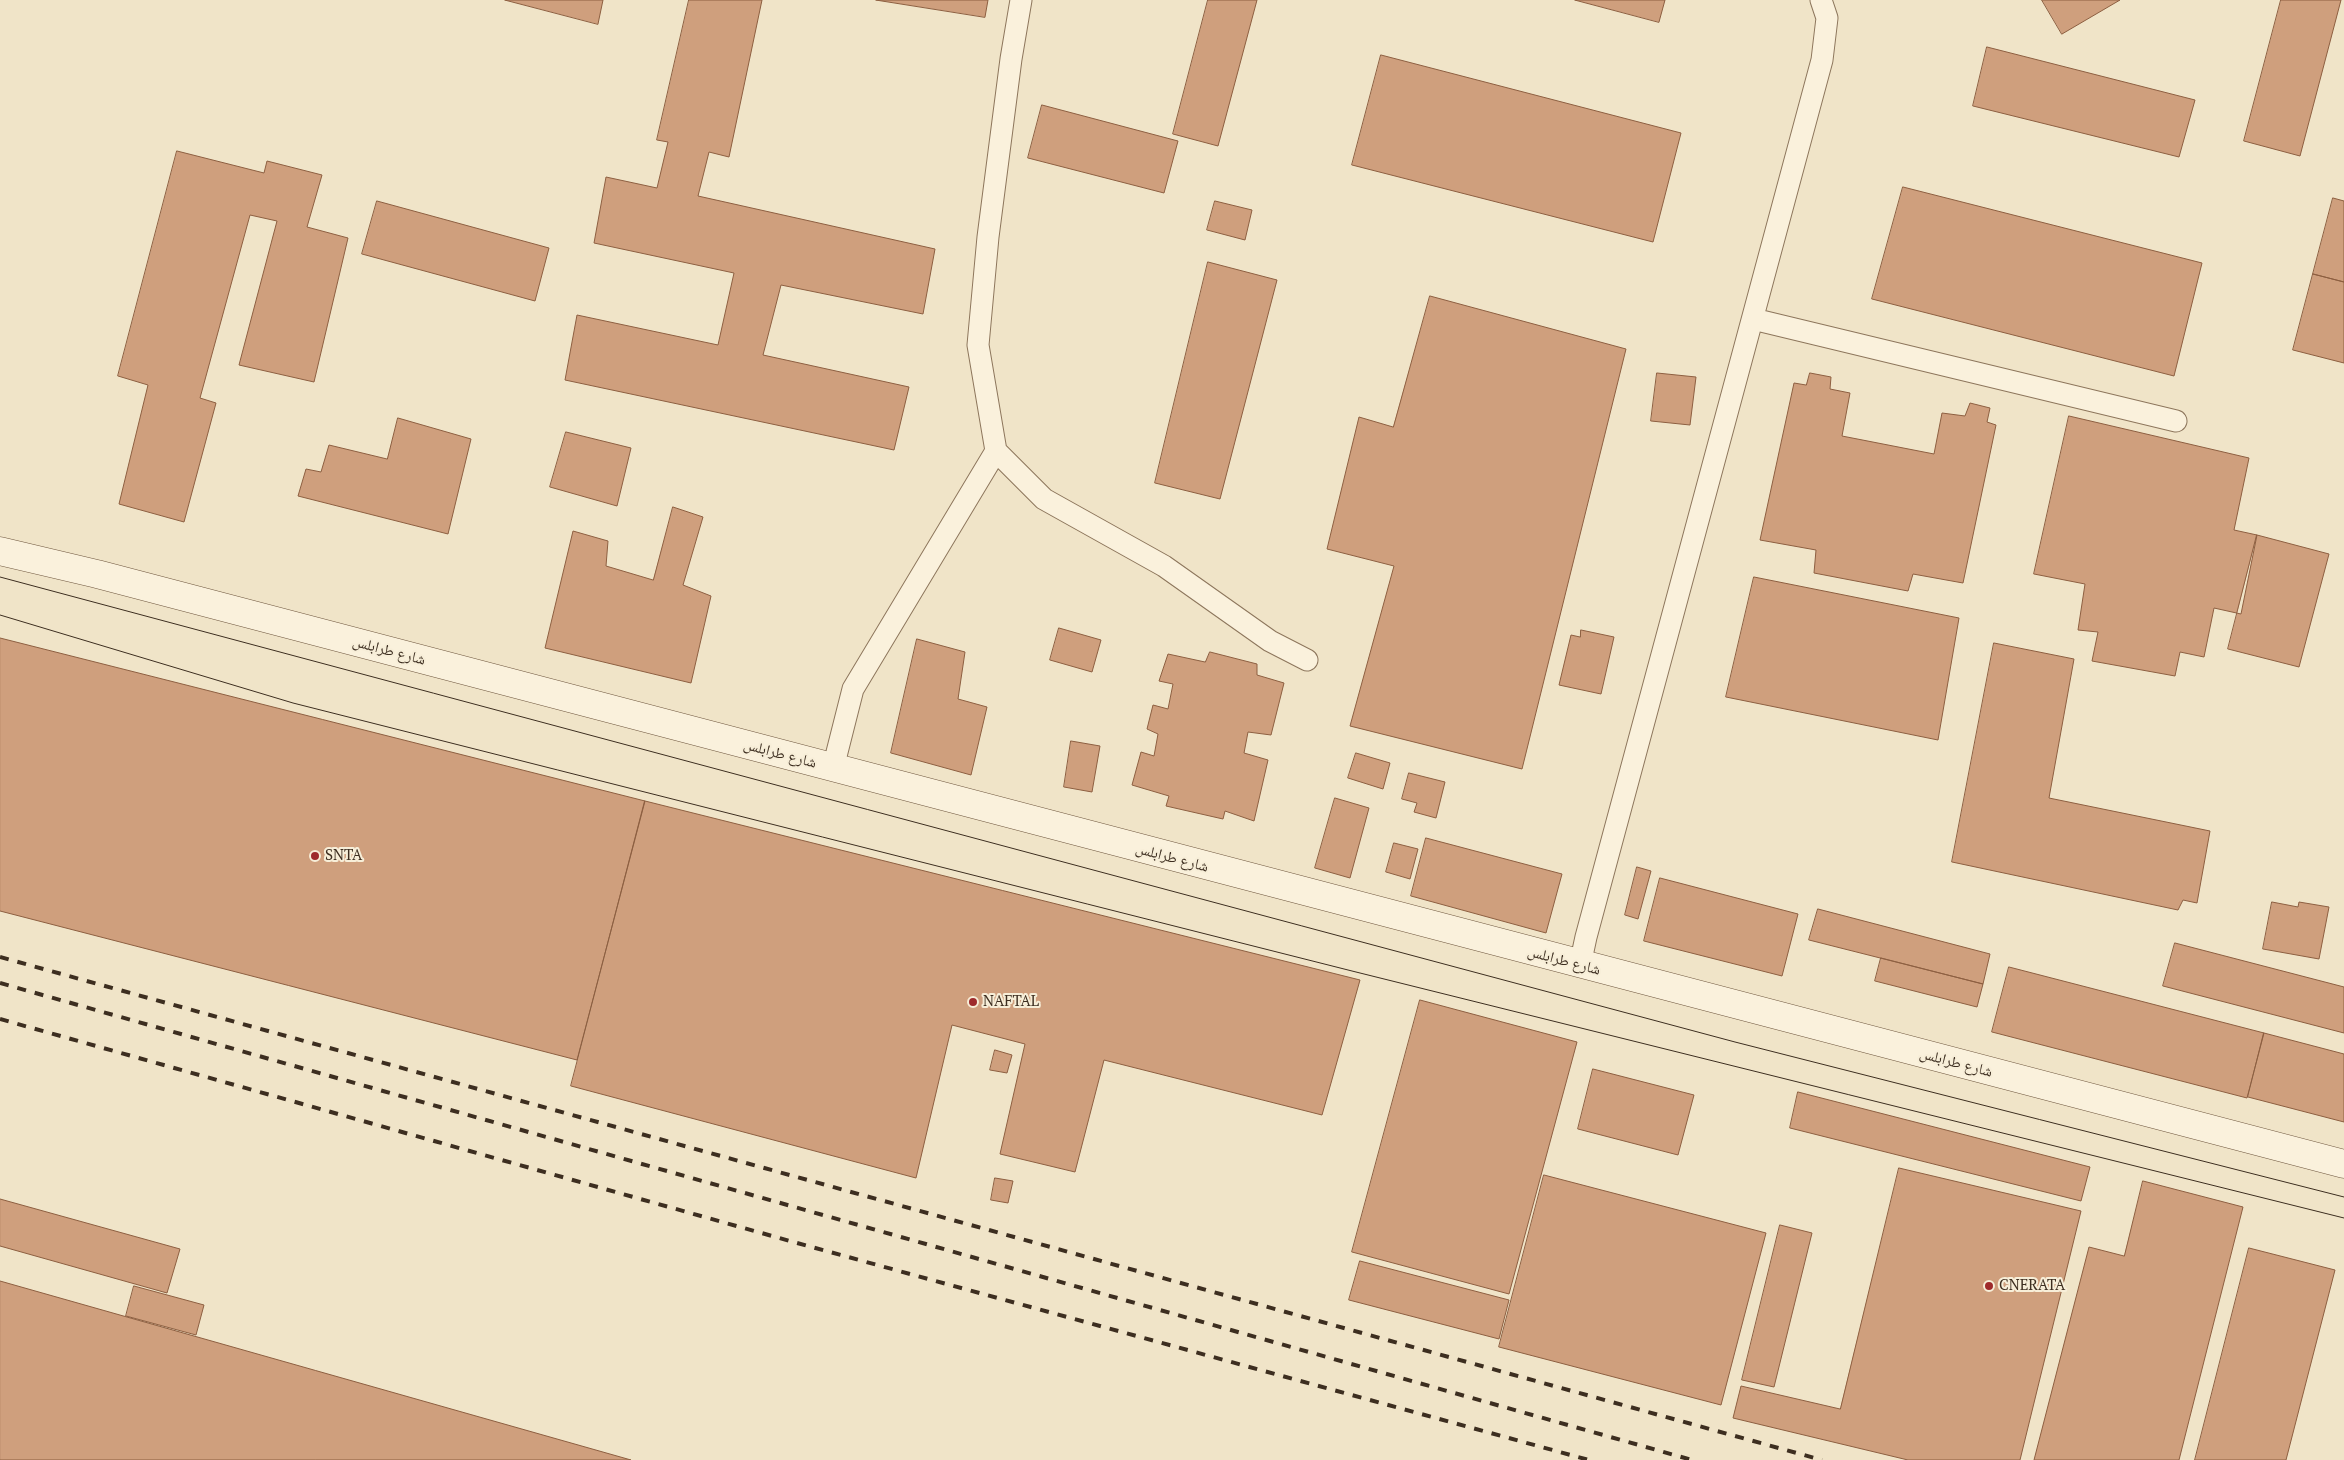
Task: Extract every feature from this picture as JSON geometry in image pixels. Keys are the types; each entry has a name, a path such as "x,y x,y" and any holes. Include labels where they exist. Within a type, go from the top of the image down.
{"main road":[{"name":"شارع طرابلس","path":"0,551 106,577 2344,1164"}],"lane":[{"path":"1021,0 1011,59 988,237 978,344 996,451 1044,499 1164,566 1270,641 1307,660"},
{"path":"1580,965 1822,60 1827,18 1821,0"},
{"path":"1753,319 2176,421"},
{"path":"833,768 853,688 996,451"}],"building":[{"path":"505,0 603,0 598,24"},
{"path":"689,0 762,0 729,157 709,152 698,196 935,249 923,314 781,285 763,355 909,387 894,450 565,380 577,315 718,345 734,273 594,243 606,177 657,188 668,142 657,140"},
{"path":"876,0 988,0 985,17"},
{"path":"1208,0 1257,0 1218,146 1173,134"},
{"path":"1575,0 1665,0 1659,22"},
{"path":"2042,0 2120,0 2062,34"},
{"path":"2281,0 2341,0 2300,156 2244,141"},
{"path":"1987,47 2195,100 2179,157 1973,106"},
{"path":"1381,55 1681,133 1653,242 1352,165"},
{"path":"1042,105 1178,141 1164,193 1028,158"},
{"path":"177,151 264,173 267,161 322,175 307,227 348,238 314,382 239,365 277,221 250,215 200,398 216,403 184,522 119,504 148,385 118,376"},
{"path":"1903,187 2202,263 2174,376 1872,299"},
{"path":"2333,198 2344,201 2344,282 2313,274"},
{"path":"377,201 549,248 535,301 362,254"},
{"path":"1215,201 1252,210 1245,240 1207,230"},
{"path":"1208,262 1277,280 1220,499 1155,483"},
{"path":"2313,274 2344,282 2344,363 2293,350"},
{"path":"1430,296 1626,349 1522,769 1350,726 1394,566 1327,549 1359,417 1393,427"},
{"path":"1657,373 1696,377 1690,425 1651,421"},
{"path":"1810,373 1831,377 1830,389 1850,393 1842,436 1934,454 1942,413 1965,416 1970,403 1990,408 1987,422 1996,425 1963,583 1913,574 1908,591 1814,573 1816,550 1760,540 1794,383 1806,385"},
{"path":"2069,416 2249,458 2234,530 2257,535 2241,614 2214,608 2204,657 2180,652 2175,676 2092,661 2098,632 2078,630 2085,584 2034,574"},
{"path":"398,418 471,439 448,534 298,496 306,469 321,472 329,445 387,459"},
{"path":"566,432 631,448 617,506 550,487"},
{"path":"673,507 703,517 683,585 711,596 691,683 545,648 573,531 608,541 606,566 653,580"},
{"path":"2257,535 2329,554 2299,667 2228,649"},
{"path":"1754,577 1959,618 1938,740 1726,697"},
{"path":"1059,628 1101,640 1092,672 1050,660"},
{"path":"1581,630 1614,637 1601,694 1559,685 1571,635 1580,637"},
{"name":"SNTA","path":"0,638 645,801 577,1060 0,911"},
{"path":"917,639 965,652 958,699 987,707 971,775 891,753"},
{"path":"1994,643 2074,659 2049,798 2210,831 2197,903 2183,900 2178,910 1952,862"},
{"path":"1210,652 1257,664 1257,675 1284,683 1271,735 1248,732 1244,753 1268,760 1254,821 1225,811 1223,819 1166,806 1169,796 1132,785 1141,752 1154,756 1158,734 1147,729 1153,705 1168,709 1173,684 1159,681 1168,654 1205,662"},
{"path":"1071,741 1100,746 1092,792 1064,787"},
{"path":"1356,753 1390,763 1383,789 1348,778"},
{"path":"1409,773 1445,782 1436,818 1414,812 1417,803 1402,799"},
{"path":"1335,798 1369,808 1350,878 1315,868"},
{"name":"NAFTAL","path":"645,801 1360,980 1322,1115 1104,1060 1075,1172 1000,1154 1025,1044 952,1025 916,1178 571,1086"},
{"path":"1426,838 1562,874 1546,933 1411,896"},
{"path":"1394,843 1418,849 1410,879 1386,872"},
{"path":"1637,867 1651,871 1638,919 1625,915"},
{"path":"1660,878 1798,914 1782,976 1644,941"},
{"path":"2272,902 2298,907 2299,902 2329,907 2319,959 2263,949"},
{"path":"1818,909 1990,954 1983,984 1809,940"},
{"path":"2175,943 2344,987 2344,1033 2163,986"},
{"path":"1881,958 1983,984 1977,1007 1875,981"},
{"path":"2009,967 2264,1033 2247,1098 1992,1032"},
{"path":"1420,1000 1577,1042 1509,1294 1352,1252"},
{"path":"2264,1033 2344,1054 2344,1122 2248,1097"},
{"path":"995,1050 1012,1055 1007,1073 990,1070"},
{"path":"1593,1069 1694,1095 1678,1155 1578,1129"},
{"path":"1798,1092 2090,1167 2081,1201 1790,1128"},
{"path":"1899,1168 2081,1211 2020,1460 1908,1460 1733,1418 1741,1386 1840,1409"},
{"path":"1544,1175 1766,1233 1721,1405 1499,1347"},
{"path":"995,1178 1013,1181 1008,1203 991,1200"},
{"path":"2143,1181 2243,1207 2179,1460 2034,1460 2089,1247 2124,1256"},
{"path":"0,1199 180,1249 167,1293 0,1246"},
{"path":"1780,1225 1812,1233 1774,1387 1742,1380"},
{"path":"2249,1248 2335,1270 2286,1460 2195,1460"},
{"path":"1360,1261 1509,1300 1499,1339 1349,1300"},
{"path":"0,1281 631,1460 0,1460"},
{"path":"134,1286 204,1305 196,1335 126,1316"}],"tram line":[{"path":"0,577 1735,1042 2344,1197"},
{"path":"0,615 293,703 1352,971 2344,1218"}],"railway":[{"path":"0,957 1822,1460"},
{"path":"0,983 1692,1460"},
{"path":"0,1019 797,1243 1589,1460"}],"place":[{"name":"SNTA","path":"315,856"},
{"name":"NAFTAL","path":"973,1002"},
{"name":"CNERATA","path":"1989,1286"}]}
